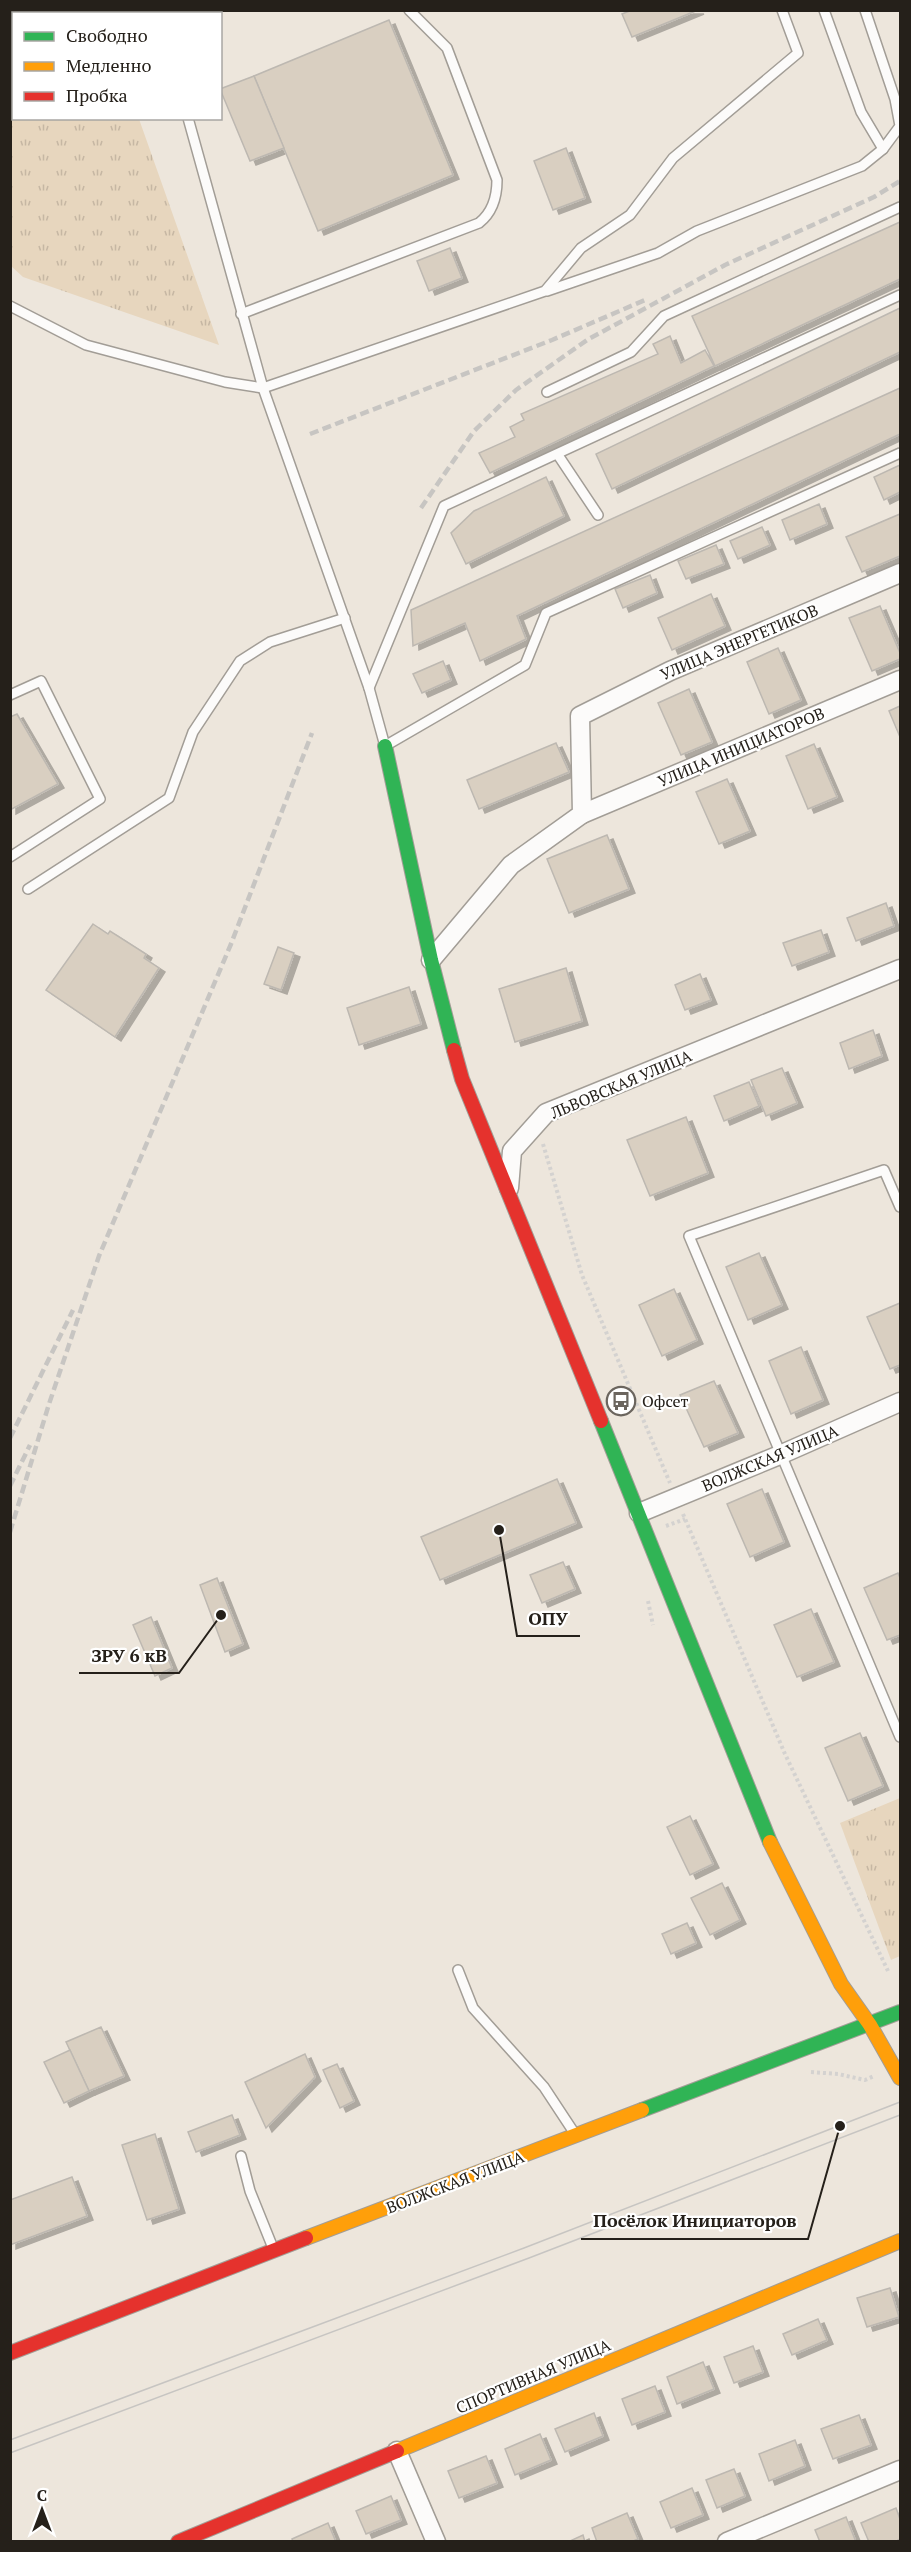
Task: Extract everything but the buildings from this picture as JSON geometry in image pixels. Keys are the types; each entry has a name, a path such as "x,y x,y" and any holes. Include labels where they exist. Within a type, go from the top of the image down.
{"street":[{"name":"УЛИЦА ЭНЕРГЕТИКОВ","path":"582,814 580,716 670,671 900,573"},
{"name":"УЛИЦА ИНИЦИАТОРОВ","path":"431,960 511,865 582,814 900,680"},
{"path":"385,746 431,960 462,1079 509,1193"},
{"name":"ЛЬВОВСКАЯ УЛИЦА","path":"900,969 546,1113 512,1151 509,1193 775,1856 840,1984 870,2025 900,2079"},
{"name":"ВОЛЖСКАЯ УЛИЦА","path":"639,1513 900,1402"},
{"name":"ВОЛЖСКАЯ УЛИЦА","path":"10,2353 900,2012"},
{"name":"СПОРТИВНАЯ УЛИЦА","path":"178,2541 900,2241"},
{"path":"397,2451 436,2541"},
{"path":"727,2541 900,2470"}],"lane":[{"path":"241,314 479,223 489,215 497,194 497,180 447,48 409,10"},
{"path":"545,291 581,248 630,215 673,158 798,53 782,10"},
{"path":"824,10 861,112 883,149"},
{"path":"10,306 86,345 225,382 263,388 658,253 697,231 862,165 883,149 900,126 895,99 865,10"},
{"path":"189,120 263,388 369,688 385,746 525,665 546,613 900,453"},
{"path":"548,392 631,352 664,316 900,207"},
{"path":"369,688 444,506 900,295"},
{"path":"558,455 598,515"},
{"path":"28,890 169,798 193,732 240,660 270,642 345,618"},
{"path":"10,695 40,681 100,799 10,858"},
{"path":"900,1207 885,1170 689,1236 900,1737"},
{"path":"458,1970 473,2008 544,2087 576,2136"},
{"path":"241,2156 250,2191 274,2250"}],"path":[{"path":"541,1135 582,1275 785,1754 888,1971"},
{"path":"810,2072 838,2074 865,2080 893,2066"}],"green space":[{"path":"10,11 101,11 12,12 12,120 139,120 219,345 23,277 11,266"},
{"path":"900,1798 900,1956 891,1960 840,1823"}],"tram line":[{"path":"10,2440 524,2248 900,2102"},
{"path":"10,2453 529,2258 900,2115"}],"railway":[{"path":"421,508 474,431 516,390 587,340 725,265 874,197 900,181"},
{"path":"310,434 552,340 645,300"},
{"path":"10,1532 49,1404 99,1256 231,944 312,733"},
{"path":"10,1438 73,1310"},
{"path":"10,1486 30,1445"}],"traffic: fast":[{"path":"385,746 431,960 454,1050"},
{"path":"601,1421 770,1842"},
{"path":"642,2110 900,2012"}],"traffic: slow":[{"path":"770,1842 841,1984 870,2025 900,2078"},
{"path":"306,2238 642,2110"},
{"path":"397,2451 900,2241"}],"traffic: jam":[{"path":"454,1050 462,1079 601,1421"},
{"path":"10,2353 306,2238"},
{"path":"178,2542 397,2451"}],"place":[{"name":"Офсет","path":"621,1401"},
{"name":"ОПУ","path":"499,1530"},
{"name":"ЗРУ 6 кВ","path":"221,1615"},
{"name":"Посёлок Инициаторов","path":"840,2126"}]}
